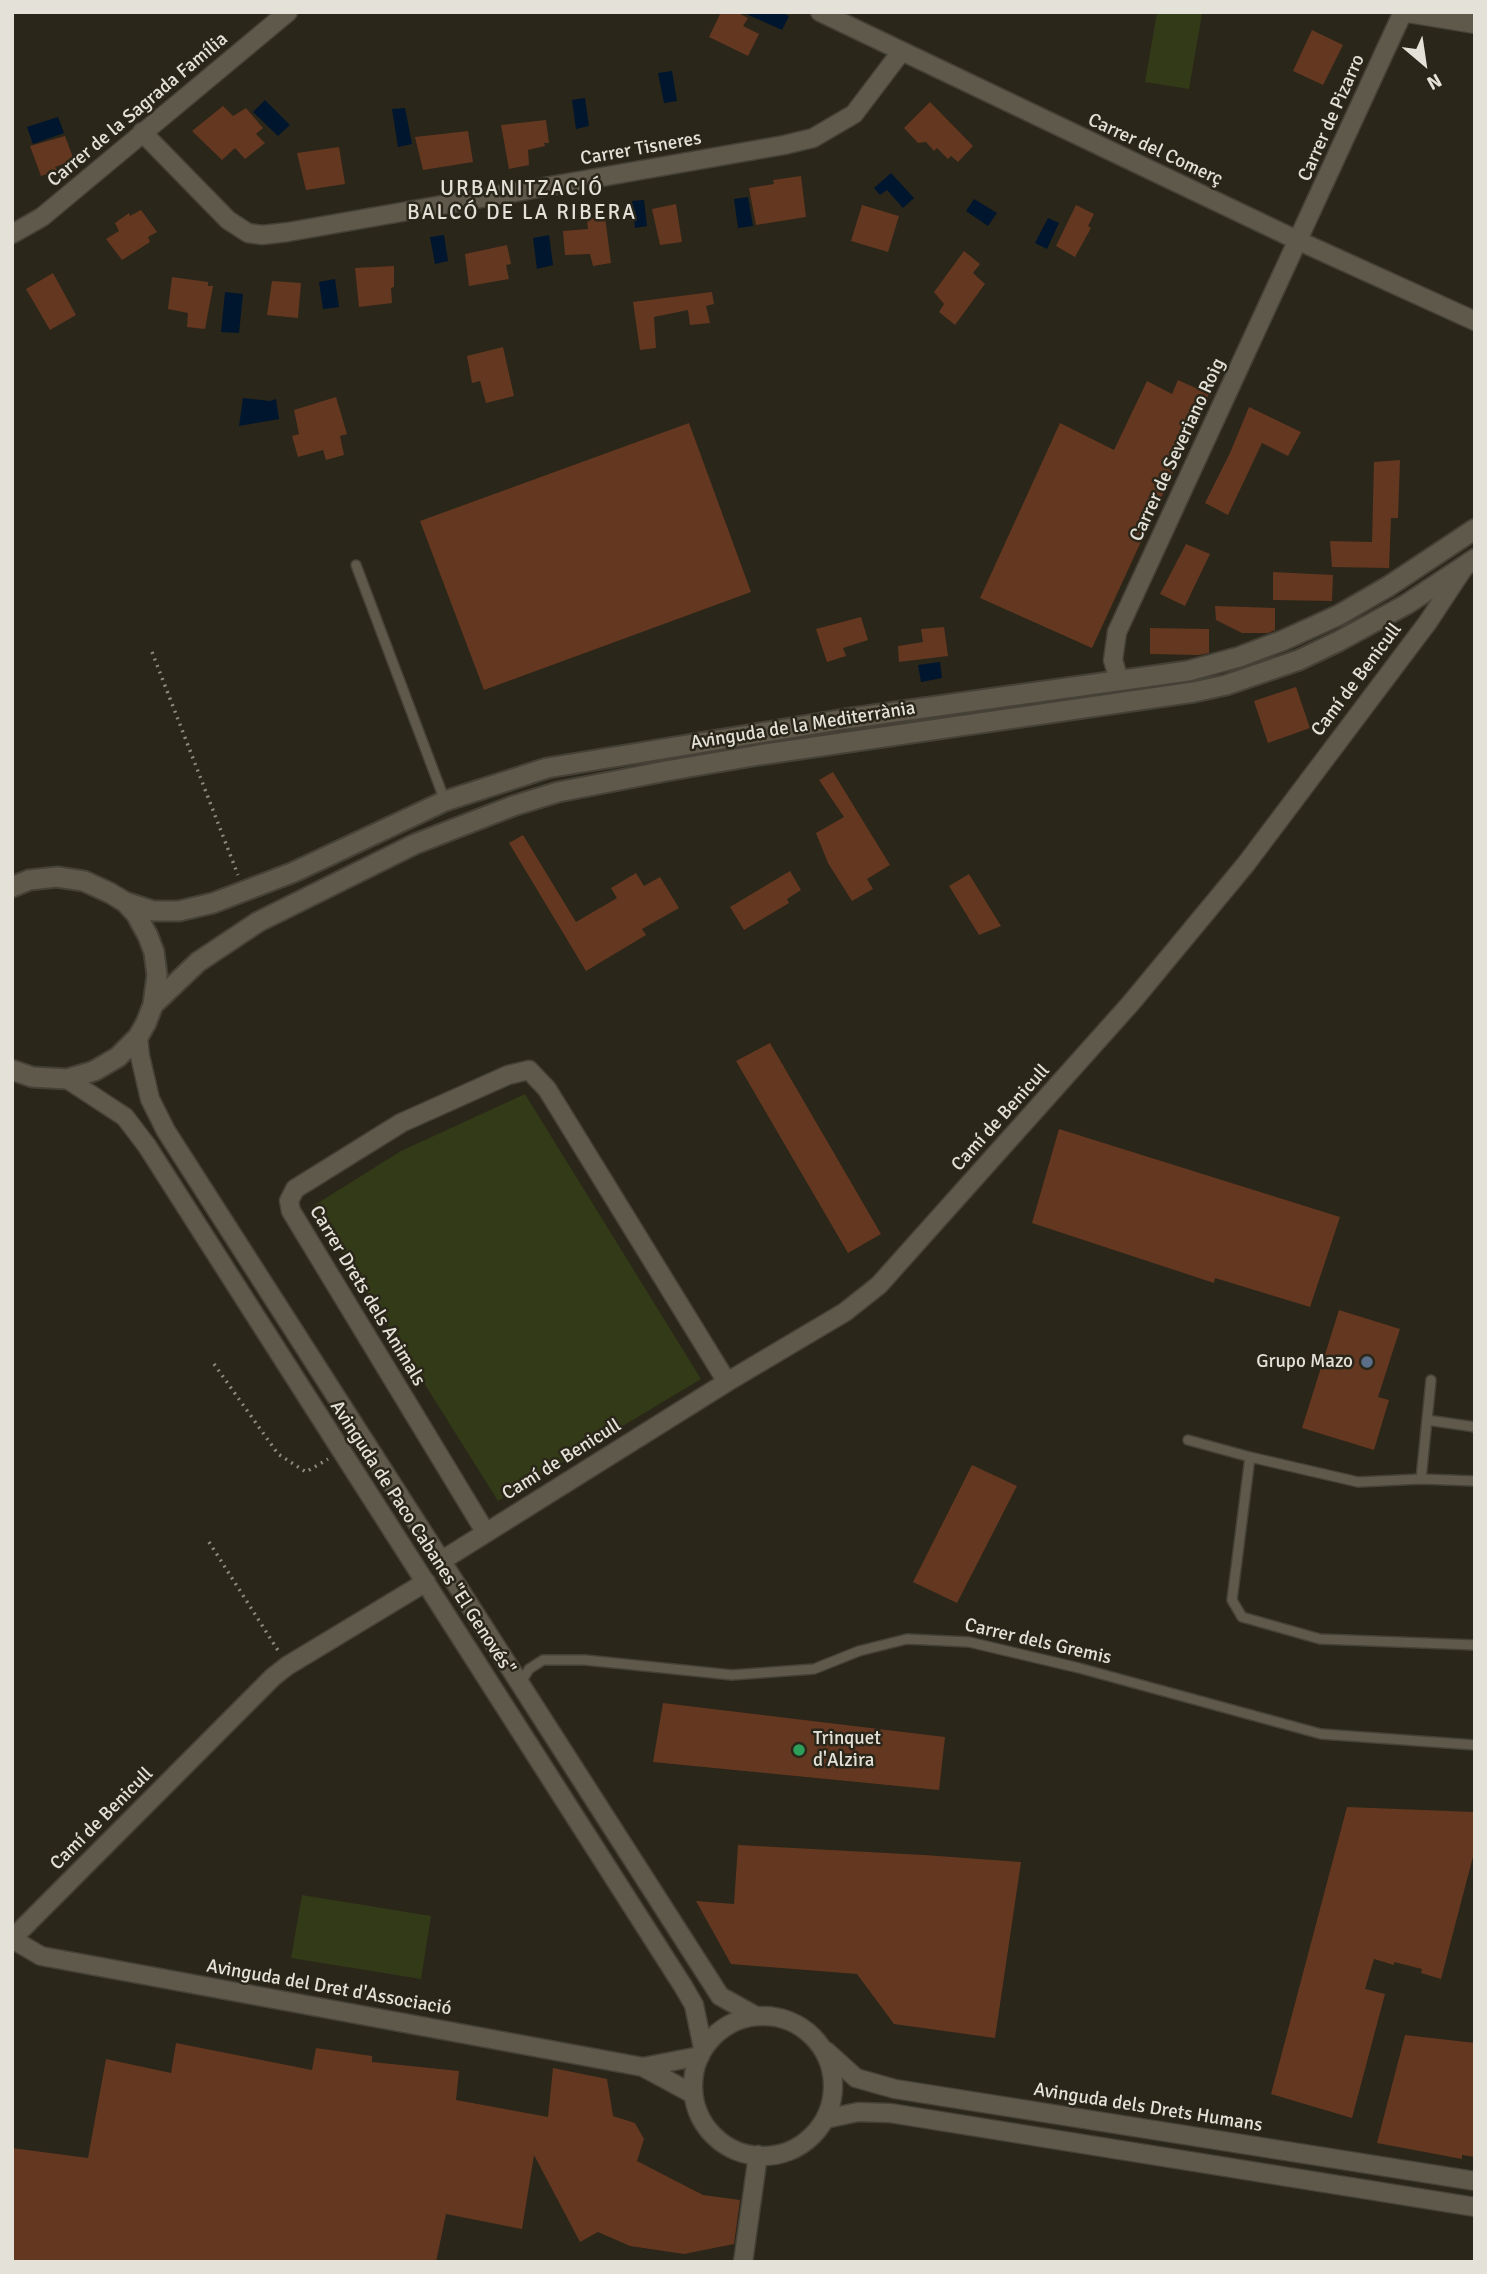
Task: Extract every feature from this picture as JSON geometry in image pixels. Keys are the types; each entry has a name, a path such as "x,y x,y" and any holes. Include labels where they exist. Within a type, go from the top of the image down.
{"main road":[{"name":"Avinguda de la Mediterrània","path":"125,902 153,911 179,911 213,903 294,872 445,801 515,777 583,761 845,719 1188,671 1239,657 1339,615 1389,586 1475,529"},
{"name":"Avinguda de la Mediterrània","path":"153,1005 198,962 258,922 415,844 513,806 558,792 759,755 1181,694 1226,685 1299,660 1339,641 1407,604 1470,563"},
{"path":"12,887 29,880 57,877 85,881 125,902 148,936 158,975 153,1005 146,1023 138,1037 118,1057 94,1072 67,1079 22,1078 12,1070"}],"street":[{"name":"Carrer de la Sagrada Família","path":"12,234 42,218 288,12"},
{"name":"Carrer del Comerç","path":"820,12 1299,241 1475,321"},
{"path":"1403,12 1475,24"},
{"name":"Carrer de Pizarro","path":"1299,241 1403,12"},
{"name":"Carrer Tisneres","path":"142,132 228,220 248,233 262,235 770,148 813,138 854,114 901,52"},
{"name":"Carrer de Severiano Roig","path":"1119,680 1113,660 1117,632 1299,241"},
{"name":"Camí de Benicull","path":"441,1561 727,1382 845,1312 879,1284 1140,993 1246,864 1470,563"},
{"name":"Avinguda de Paco Cabanes \"El Genovés\"","path":"138,1037 150,1099 166,1131 720,1996 754,2015"},
{"name":"Carrer Drets dels Animals","path":"486,1533 291,1211 289,1201 295,1189 401,1123 508,1075 528,1070 547,1089 727,1382"},
{"name":"Avinguda de Paco Cabanes \"El Genovés\"","path":"67,1079 125,1117 147,1146 683,1986 694,2005 702,2052"},
{"name":"Camí de Benicull","path":"12,1939 273,1677 426,1582"},
{"name":"Avinguda del Dret d'Associació","path":"12,1939 41,1956 642,2067 693,2094"},
{"path":"754,2015 782,2017 804,2027 825,2051 834,2077 833,2096 825,2119 810,2138 790,2151 766,2156 750,2155 727,2146 711,2133 698,2112 693,2094 694,2069 702,2052 720,2029 754,2015"},
{"name":"Avinguda dels Drets Humans","path":"825,2051 856,2078 895,2089 1475,2181"},
{"name":"Avinguda del Dret d'Associació","path":"642,2067 702,2052"},
{"path":"825,2119 858,2112 890,2113 1475,2207"},
{"path":"743,2262 758,2155"}],"lane":[{"path":"356,565 445,801"},
{"path":"1421,1479 1431,1380"},
{"path":"1427,1420 1475,1427"},
{"path":"1188,1440 1358,1482 1421,1479 1475,1481"},
{"path":"1250,1457 1232,1600 1242,1617 1320,1639 1475,1645"},
{"name":"Carrer dels Gremis","path":"520,1684 529,1669 543,1660 585,1660 732,1675 814,1669 859,1651 907,1639 969,1642 1079,1668 1321,1734 1475,1745"}],"path":[{"path":"152,652 245,892"},
{"path":"214,1364 278,1454 306,1472 342,1451"},
{"path":"209,1542 288,1666"}],"green space":[{"path":"1157,12 1202,14 1189,89 1145,82"},
{"path":"525,1094 701,1379 498,1501 313,1206 401,1151"},
{"path":"302,1895 431,1916 421,1979 291,1958"}],"water":[{"path":"742,12 780,12 789,16 782,30"},
{"path":"672,71 677,101 664,103 658,73"},
{"path":"585,98 589,126 576,129 572,100"},
{"path":"265,100 290,125 278,136 253,112"},
{"path":"405,108 412,144 398,147 392,109"},
{"path":"58,117 64,133 33,144 27,127"},
{"path":"891,173 914,198 903,208 887,190 880,195 874,188"},
{"path":"748,197 753,226 738,228 734,199"},
{"path":"974,199 997,213 988,226 966,211"},
{"path":"644,200 647,226 635,228 632,201"},
{"path":"1048,218 1059,223 1047,249 1035,243"},
{"path":"444,235 448,261 435,264 430,237"},
{"path":"549,235 553,265 537,269 533,238"},
{"path":"335,279 339,307 323,309 319,282"},
{"path":"225,292 243,294 239,333 221,332"},
{"path":"243,398 270,401 276,399 279,419 239,426"},
{"path":"940,662 942,678 921,682 918,665"}],"building":[{"path":"721,12 736,12 748,18 743,26 759,34 748,56 709,37"},
{"path":"1312,30 1343,45 1323,85 1293,71"},
{"path":"930,102 973,146 958,162 951,156 948,159 937,148 934,151 926,142 918,143 904,128"},
{"path":"223,106 233,116 246,108 263,128 256,134 265,143 245,159 235,148 222,160 192,131"},
{"path":"546,120 549,143 528,150 529,165 509,169 501,125"},
{"path":"468,131 473,162 423,170 415,137"},
{"path":"65,136 74,160 55,167 57,171 41,176 30,146"},
{"path":"339,147 345,184 306,190 297,153"},
{"path":"801,176 806,217 756,225 749,188 774,184 773,180"},
{"path":"676,204 682,242 660,245 652,209"},
{"path":"862,205 899,216 888,252 851,241"},
{"path":"1076,205 1094,214 1088,226 1091,228 1075,257 1056,246"},
{"path":"141,210 157,232 148,237 150,242 122,260 106,239 119,231 115,223 129,213 130,216"},
{"path":"605,217 611,263 593,266 590,254 565,255 563,231 588,229 587,219"},
{"path":"507,245 511,264 506,265 509,279 469,286 465,254"},
{"path":"964,251 980,264 973,273 985,284 955,325 939,312 944,304 934,292"},
{"path":"394,266 392,303 359,307 355,268"},
{"path":"53,273 76,315 50,330 26,289"},
{"path":"172,277 208,282 208,286 213,286 205,329 187,327 188,313 168,309"},
{"path":"272,281 301,283 298,318 267,315"},
{"path":"712,292 714,304 706,306 710,323 690,325 688,310 654,317 656,348 640,350 633,302"},
{"path":"503,347 514,396 486,403 480,381 472,383 467,356"},
{"path":"1178,380 1209,394 1092,648 980,598 1060,423 1114,450 1147,381 1172,394"},
{"path":"336,397 347,434 340,436 344,455 326,460 323,450 298,457 292,436 299,434 294,410"},
{"path":"1249,407 1301,432 1288,456 1262,443 1228,515 1205,503"},
{"path":"689,423 751,592 484,690 420,521"},
{"path":"1400,460 1398,518 1391,518 1389,568 1332,567 1330,541 1372,542 1374,462"},
{"path":"1186,544 1210,554 1185,606 1160,594"},
{"path":"1273,572 1333,575 1332,601 1273,600"},
{"path":"1215,606 1275,608 1275,630 1268,633 1242,633 1216,620"},
{"path":"861,617 868,640 843,648 846,656 827,662 816,629"},
{"path":"944,627 948,656 899,662 898,646 923,642 921,629"},
{"path":"1150,628 1209,629 1209,653 1150,654"},
{"path":"1296,687 1310,728 1268,743 1254,701"},
{"path":"833,772 890,865 867,879 873,889 852,901 828,863 816,833 844,817 819,780"},
{"path":"523,835 576,922 617,898 611,888 636,873 644,886 660,877 679,908 642,929 646,935 586,971 509,843"},
{"path":"790,871 801,890 787,899 789,903 744,930 730,907"},
{"path":"969,874 1001,926 979,935 949,886"},
{"path":"770,1043 881,1234 848,1253 736,1061"},
{"path":"1059,1129 1340,1217 1310,1307 1215,1278 1214,1283 1032,1223"},
{"path":"1339,1310 1400,1329 1378,1397 1389,1400 1374,1450 1302,1428"},
{"path":"972,1465 1017,1486 957,1603 913,1582"},
{"name":"Trinquet d'Alzira","path":"663,1703 945,1737 939,1790 653,1762"},
{"path":"1347,1807 1475,1812 1475,1849 1441,1979 1421,1973 1422,1969 1374,1959 1365,1989 1385,1994 1352,2118 1271,2094"},
{"path":"738,1845 1021,1862 995,2038 894,2024 857,1974 731,1964 696,1901 734,1904"},
{"path":"1405,2035 1475,2043 1475,2157 1462,2155 1462,2159 1377,2143"},
{"path":"176,2043 312,2070 316,2048 372,2056 372,2062 459,2071 456,2100 548,2117 553,2068 607,2079 613,2116 635,2123 644,2139 637,2161 703,2195 740,2200 734,2244 684,2254 630,2246 598,2232 580,2242 534,2155 522,2229 446,2214 436,2262 12,2262 12,2148 88,2158 106,2059 171,2073"}],"place":[{"name":"Grupo Mazo","path":"1367,1362"},
{"name":"Trinquet d'Alzira","path":"799,1750"}],"district":[{"name":"URBANITZACIÓ BALCÓ DE LA RIBERA","path":"522,201"}]}
